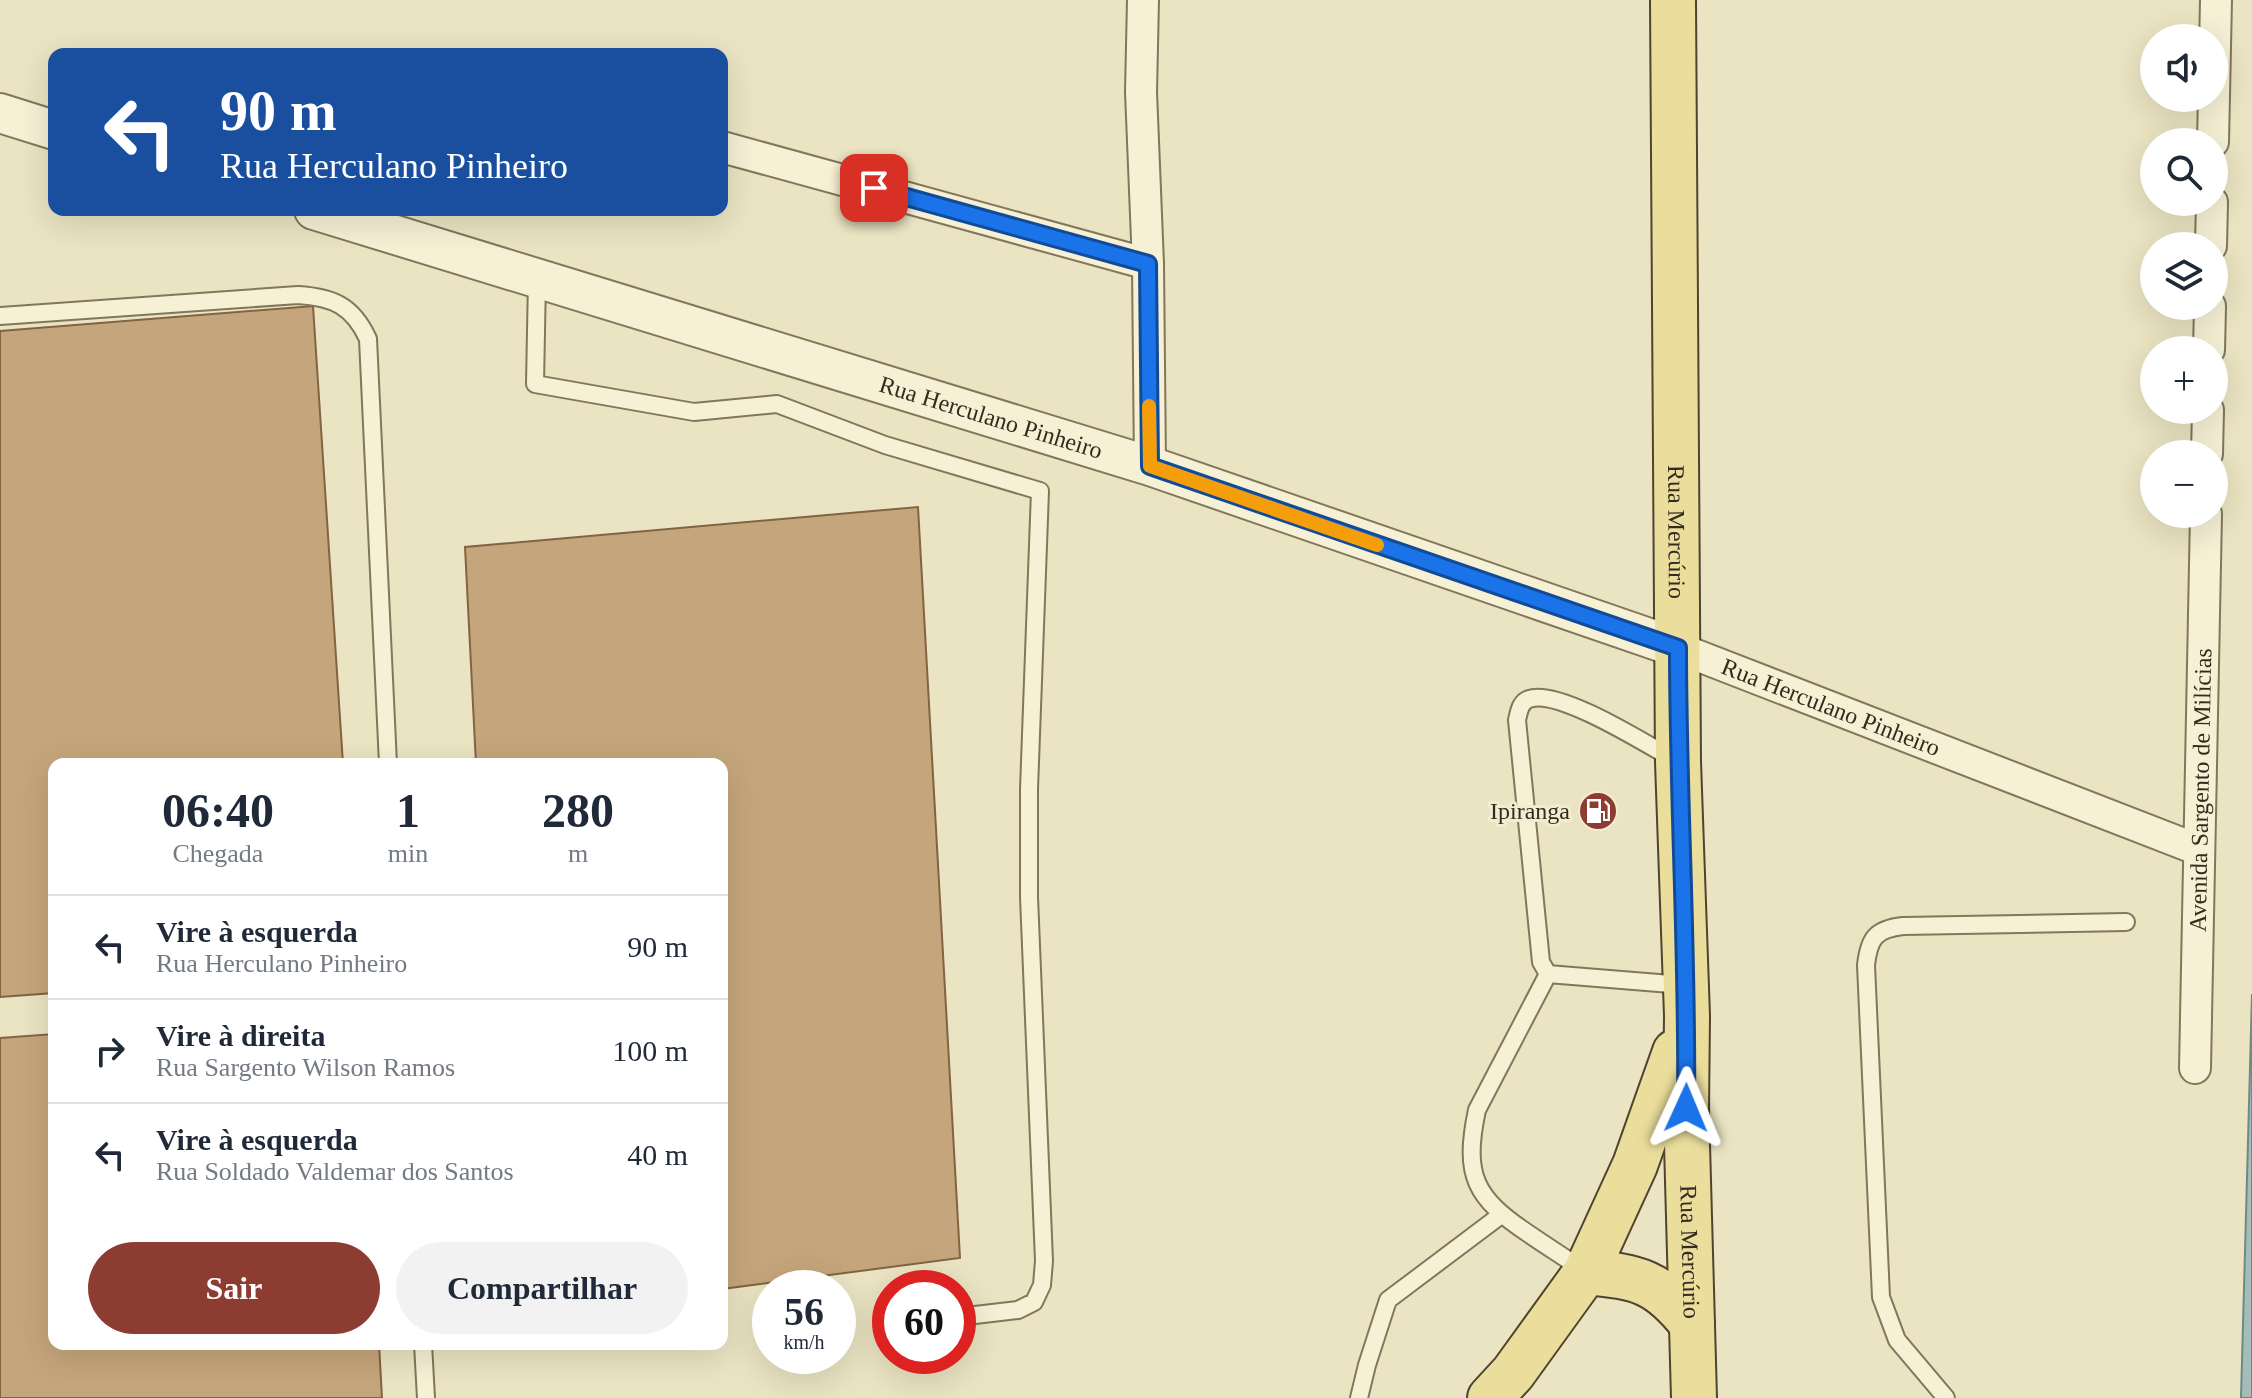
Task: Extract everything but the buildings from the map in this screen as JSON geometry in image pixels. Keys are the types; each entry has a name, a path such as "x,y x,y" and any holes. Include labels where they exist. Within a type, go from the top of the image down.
{"main road":[{"name":"Rua Mercúrio","path":"1673,0 1678,762 1694,1398"},
{"path":"1490,1398 1513,1373 1586,1272 1635,1165 1686,1001"},
{"path":"1586,1272 1653,1284 1675,1303 1692,1324"}],"street":[{"path":"1143,0 1141,92 1148,264 1150,466"},
{"path":"2213,128 2216,0"},
{"path":"0,113 48,128"},
{"path":"728,149 1148,264"},
{"name":"Rua Herculano Pinheiro","path":"333,216 1150,466 1678,648 2199,850"},
{"name":"Avenida Sargento de Milícias","path":"2195,1068 2206,528"}],"lane":[{"path":"537,279 535,384 694,412 777,404 885,445 1040,491 1029,897 1044,1261 1042,1285 1034,1302 1018,1310 976,1315"},
{"path":"0,316 298,295 323,297 341,305 359,320 368,339 388,758"},
{"path":"1678,762 1572,705 1546,698 1530,698 1521,705 1517,720 1537,947 1541,962 1548,974 1686,1001"},
{"path":"1946,1398 1897,1340 1881,1297 1866,965 1868,945 1878,933 1903,926 2126,922"},
{"path":"1548,974 1477,1110 1472,1133 1472,1161 1477,1185 1501,1215 1586,1272"},
{"path":"1359,1398 1388,1300 1501,1215"},
{"path":"423,1350 426,1398"}],"water":[{"path":"2252,994 2252,1398 2241,1398"}],"slow traffic":[{"path":"1149,406 1150,466 1377,545"}],"place":[{"name":"Ipiranga","path":"1598,811"}],"route":[{"path":"874,188 1148,264 1150,466 1678,648 1678,762 1687,1016 1686,1108"}]}
